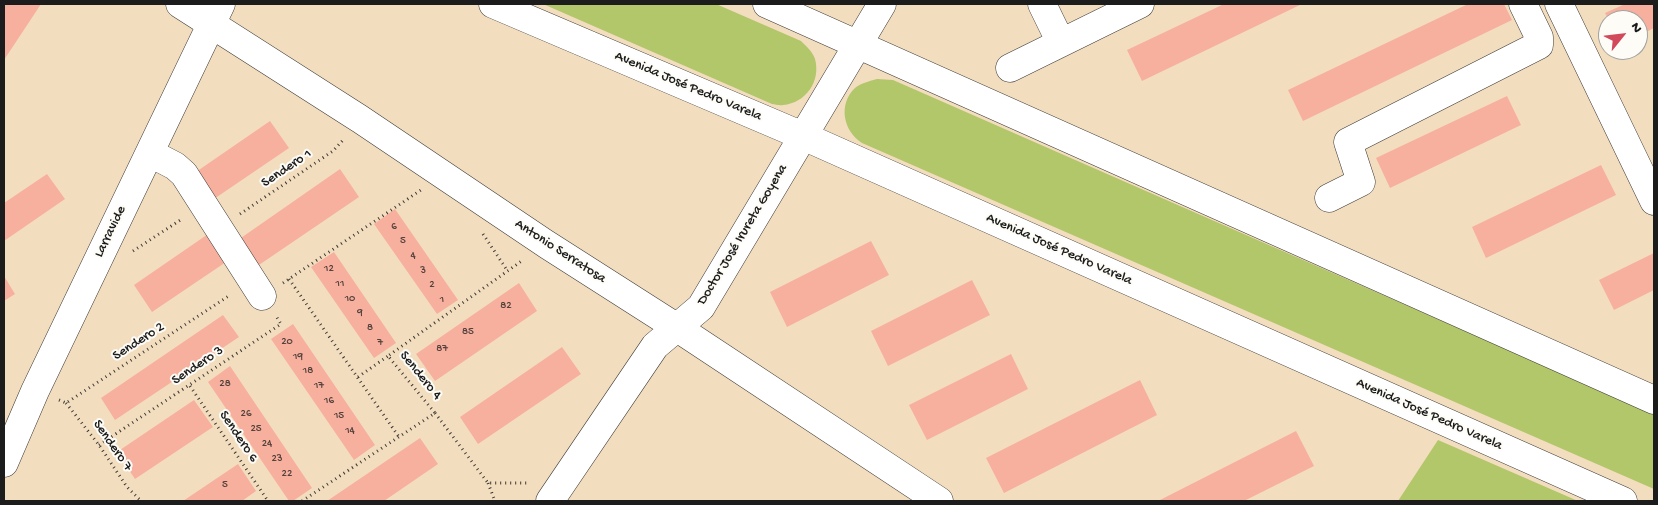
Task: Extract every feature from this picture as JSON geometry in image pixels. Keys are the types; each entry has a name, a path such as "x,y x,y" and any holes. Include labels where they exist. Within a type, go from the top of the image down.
{"street":[{"name":"Antonio Serratosa","path":"180,4 217,15 360,119 443,175 939,501"},
{"name":"Avenida José Pedro Varela","path":"493,4 803,136 1623,501"},
{"path":"766,4 1654,400"},
{"name":"Doctor José Irureta Goyena","path":"557,492 655,346 701,307 882,4"},
{"path":"1042,4 1061,43"},
{"path":"1010,68 1140,4"},
{"path":"1329,198 1361,182 1348,142 1539,45 1539,37 1523,4"},
{"path":"1560,4 1654,202"},
{"name":"Larravide","path":"4,463 35,391 217,15"},
{"path":"150,153 175,166 184,174 257,288"}],"path":[{"name":"Sendero 1","path":"219,228 333,151 360,119"},
{"name":"Sendero 2","path":"66,403 257,288 289,279 443,175"},
{"path":"130,252 205,205"},
{"name":"Sendero 4","path":"302,501 307,500 435,413 388,356 546,244"},
{"path":"289,279 399,437"},
{"name":"Sendero 3","path":"99,445 190,386 280,324 257,288"},
{"path":"358,377 388,356"},
{"name":"Sendero 6","path":"190,386 268,501"},
{"path":"35,391 66,403"},
{"name":"Sendero 7","path":"66,403 99,445 127,487 140,501"},
{"path":"435,413 488,483 495,501"},
{"path":"488,483 557,492"}],"green space":[{"path":"543,4 716,4 801,41 815,59 816,75 814,83 810,90 799,100 782,105 772,104"},
{"path":"877,79 893,80 1654,414 1654,489 862,143 850,132 847,125 845,117 846,102 855,88 863,83"},
{"path":"1438,440 1578,501 1398,501"}],"building":[{"path":"4,4 41,4 4,60"},
{"path":"1224,4 1302,4 1142,81 1127,50"},
{"path":"1468,4 1504,4 1512,20 1303,121 1288,90"},
{"path":"1625,4 1654,4 1654,28 1648,31 1648,10 1612,10"},
{"path":"1507,96 1521,125 1390,188 1376,158"},
{"path":"270,121 289,148 211,201 193,174"},
{"path":"1601,165 1616,195 1486,258 1472,227"},
{"path":"340,169 359,197 256,267 238,240"},
{"path":"47,174 65,199 4,241 4,203"},
{"path":"395,209 458,300 437,314 374,224"},
{"path":"211,232 229,260 152,312 134,285"},
{"path":"871,241 889,275 787,327 770,292"},
{"path":"334,252 396,343 374,358 311,267"},
{"path":"1654,253 1654,290 1614,310 1599,280"},
{"path":"4,276 15,294 4,301"},
{"path":"972,280 990,315 888,366 871,331"},
{"path":"519,283 537,311 435,381 416,354"},
{"path":"223,315 239,337 115,420 101,398"},
{"path":"293,324 375,445 354,460 271,339"},
{"path":"562,347 581,374 478,444 460,417"},
{"path":"1011,354 1028,389 927,440 909,405"},
{"path":"230,366 312,488 293,501 289,501 208,382"},
{"path":"1140,380 1157,415 1004,493 986,458"},
{"path":"194,400 213,427 135,479 117,452"},
{"path":"1296,431 1314,466 1244,501 1158,501"},
{"path":"420,438 438,464 384,501 327,501"},
{"path":"238,464 256,491 242,501 183,501"}]}
